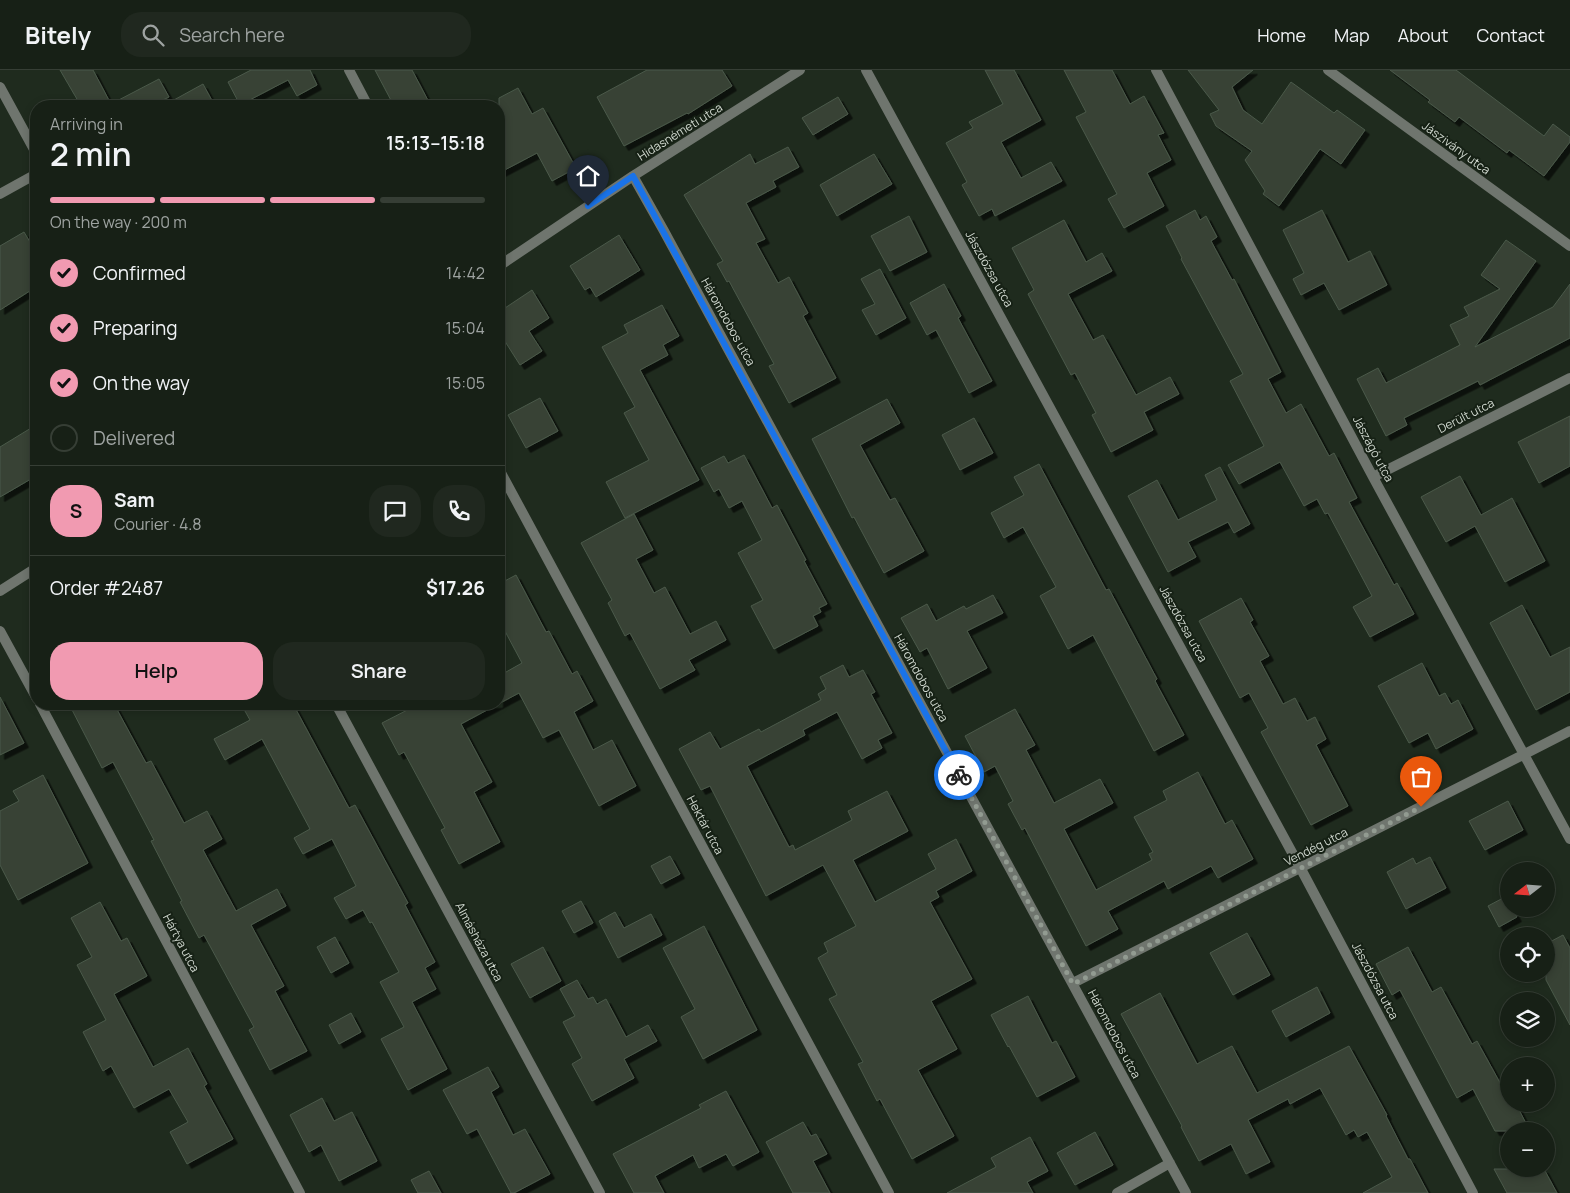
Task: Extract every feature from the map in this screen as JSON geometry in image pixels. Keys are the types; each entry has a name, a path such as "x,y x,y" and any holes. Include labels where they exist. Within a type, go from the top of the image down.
{"street":[{"path":"349,70 365,100"},
{"name":"Hidasnémeti utca","path":"505,262 633,176 800,70"},
{"name":"Jászdózsa utca","path":"866,70 1301,868 1473,1193"},
{"name":"Jászágó utca","path":"1156,70 1570,839"},
{"name":"Jászivány utca","path":"1328,70 1570,246"},
{"path":"0,86 30,142"},
{"name":"Háromdobos utca","path":"633,176 1186,1193"},
{"path":"0,194 30,177"},
{"name":"Derült utca","path":"1373,476 1570,378"},
{"name":"Hektár utca","path":"505,480 889,1193"},
{"path":"0,591 30,572"},
{"path":"0,631 30,686"},
{"name":"Hártya utca","path":"43,710 300,1193"},
{"name":"Almásháza utca","path":"339,710 600,1193"},
{"name":"Vendég utca","path":"1073,984 1570,731"},
{"path":"1117,1193 1170,1163"}],"building":[{"path":"60,70 93,70 109,100 78,100"},
{"path":"251,70 310,70 317,85 297,96 288,80 250,100 237,100 228,82"},
{"path":"375,70 412,70 428,100 391,100"},
{"path":"647,70 722,70 732,86 688,114 624,146 597,97"},
{"path":"985,70 1014,70 1041,120 1001,142 1021,178 1051,162 1062,181 995,216 992,209 979,216 962,185 967,182 946,143 973,128 969,122 1003,104"},
{"path":"1064,70 1112,70 1130,104 1144,96 1164,133 1158,135 1171,160 1147,173 1164,206 1124,228 1108,199 1117,194 1076,117 1086,112"},
{"path":"1188,70 1253,70 1232,87 1243,110 1262,124 1291,82 1334,113 1337,110 1365,130 1341,164 1320,149 1279,206 1263,194 1265,191 1245,160 1252,151 1216,126 1210,114 1219,110"},
{"path":"1390,70 1456,70 1544,136 1553,124 1570,137 1570,142 1544,176 1509,150 1507,153 1459,117 1455,122 1428,102 1430,100"},
{"path":"159,79 169,97 163,100 119,100"},
{"path":"203,84 212,100 174,100"},
{"path":"518,88 532,114 543,108 576,168 552,181 537,153 505,170 505,100 499,100 499,98"},
{"path":"838,97 848,114 813,135 802,118"},
{"path":"788,147 799,167 773,181 776,187 746,203 765,239 756,243 778,283 789,277 808,313 803,316 836,378 789,403 769,366 774,364 729,281 727,282 717,264 723,261 684,195 750,154 755,164"},
{"path":"874,154 892,184 837,216 820,185"},
{"path":"1195,210 1200,220 1206,216 1217,237 1211,241 1232,280 1234,279 1281,372 1268,379 1286,413 1301,404 1329,456 1334,453 1357,498 1349,502 1394,585 1397,583 1414,614 1370,637 1353,607 1372,596 1328,513 1325,514 1317,499 1304,506 1280,462 1239,484 1228,465 1264,446 1230,381 1243,374 1181,259 1166,226"},
{"path":"1322,210 1348,262 1370,251 1387,285 1339,310 1324,283 1301,295 1293,279 1304,273 1283,230"},
{"path":"909,216 927,252 890,271 871,236"},
{"path":"1064,220 1086,262 1102,253 1112,271 1068,294 1093,340 1103,335 1136,395 1170,377 1179,394 1144,412 1153,430 1111,452 1092,415 1096,413 1075,373 1071,375 1028,294 1034,290 1012,248"},
{"path":"24,232 30,242 30,291 0,310 0,246"},
{"path":"619,235 640,270 596,297 590,287 585,290 570,266"},
{"path":"1506,240 1536,261 1475,347 1553,307 1570,284 1570,338 1480,385 1478,381 1404,418 1407,425 1386,436 1357,379 1378,368 1386,383 1460,345 1450,325 1469,316 1464,307 1500,289 1481,275"},
{"path":"880,269 906,318 876,335 862,310 875,304 861,279"},
{"path":"944,284 961,316 958,318 992,381 969,393 936,330 927,335 910,303"},
{"path":"532,290 549,318 529,331 542,351 520,365 505,341 505,308"},
{"path":"662,305 679,336 663,345 668,355 640,370 699,480 625,518 606,482 649,460 624,413 635,407 602,347 628,333 624,325"},
{"path":"540,398 558,431 526,448 508,415"},
{"path":"887,399 900,423 860,445 890,500 895,498 924,551 884,573 854,517 852,518 812,439"},
{"path":"1570,416 1570,466 1539,483 1518,442"},
{"path":"974,418 993,453 960,470 942,435"},
{"path":"30,429 30,480 0,497 0,447"},
{"path":"744,455 772,508 777,505 827,604 819,608 821,612 813,616 818,626 774,649 751,606 763,600 738,553 762,540 742,501 729,508 719,489 714,492 701,468 724,456 728,463"},
{"path":"1039,464 1106,590 1109,589 1157,679 1155,681 1184,735 1154,751 1093,635 1068,649 1040,596 1056,587 1023,527 1004,538 991,513 1024,495 1014,477"},
{"path":"1220,467 1250,524 1234,533 1228,522 1188,542 1196,557 1168,572 1128,496 1157,480 1178,520 1217,500 1205,475"},
{"path":"1460,476 1481,515 1512,498 1545,561 1505,582 1475,526 1446,542 1421,497"},
{"path":"634,514 653,550 636,559 654,593 665,587 690,634 716,621 726,640 689,660 695,670 660,689 630,633 625,636 608,603 612,600 581,543"},
{"path":"516,575 546,632 549,631 572,674 577,671 593,701 574,712 593,750 612,740 636,786 599,806 559,730 543,738 519,693 505,701 505,673 522,663 505,631 505,581"},
{"path":"993,595 1003,613 967,631 987,668 948,689 927,648 920,652 901,618 927,604 936,621 964,606 966,609"},
{"path":"1241,598 1253,620 1250,622 1269,656 1260,661 1283,704 1295,698 1307,721 1315,717 1326,739 1316,745 1348,806 1311,825 1261,732 1268,728 1249,693 1240,698 1199,621"},
{"path":"1522,605 1550,657 1570,647 1570,692 1536,710 1490,623"},
{"path":"1422,663 1439,696 1445,693 1451,704 1458,700 1473,729 1436,749 1428,733 1409,743 1378,686"},
{"path":"843,665 849,677 863,670 875,692 871,694 892,733 878,740 882,748 862,759 837,712 803,730 805,735 747,766 789,847 793,845 795,850 852,820 848,811 887,791 908,831 853,860 875,902 936,869 928,854 956,839 972,871 936,891 939,897 930,902 972,979 931,1001 957,1049 918,1070 954,1136 912,1159 880,1099 877,1101 858,1064 863,1062 829,999 837,995 818,958 828,952 824,943 856,926 823,865 766,896 710,786 701,790 679,749 710,732 720,749 759,729 761,732 821,700 818,694 826,689 820,677"},
{"path":"0,697 24,743 0,755"},
{"path":"1015,709 1035,745 1026,750 1054,803 1100,779 1113,803 1064,829 1096,890 1152,860 1149,854 1153,852 1134,817 1167,800 1163,791 1198,772 1225,824 1232,820 1253,859 1218,878 1211,866 1168,889 1164,881 1108,911 1118,929 1086,946 1025,828 1022,830 1008,804 1013,801 995,766 984,772 965,736"},
{"path":"72,710 117,710 146,763 151,761 184,823 207,811 222,839 203,850 236,911 277,889 286,906 251,925 284,986 275,991 307,1051 270,1070 249,1030 254,1027 204,935 199,938 151,841 154,840 113,762 102,768"},
{"path":"244,710 296,710 349,808 355,805 408,903 405,905 435,962 425,968 436,989 412,1002 447,1069 408,1090 381,1039 404,1027 380,982 399,972 372,922 370,923 363,910 346,919 334,898 356,886 332,839 303,854 294,838 310,829 262,739 225,760 214,739 250,720"},
{"path":"407,710 487,710 461,724 492,782 474,792 500,842 459,864 441,830 445,828 404,752 399,755 382,723"},
{"path":"43,775 88,863 18,900 0,865 0,811 19,801 13,791"},
{"path":"1508,801 1523,830 1485,850 1469,821"},
{"path":"670,856 680,874 661,884 651,866"},
{"path":"1430,857 1446,888 1406,909 1387,872 1413,858 1416,864"},
{"path":"1500,900 1500,918 1515,918 1499,927 1488,906"},
{"path":"581,901 593,923 574,933 562,911"},
{"path":"100,902 121,941 127,938 147,976 114,994 153,1067 188,1048 207,1084 204,1086 233,1139 187,1164 170,1132 188,1122 169,1089 134,1108 111,1066 103,1071 83,1032 106,1020 77,965 92,957 71,918"},
{"path":"615,912 624,928 651,914 662,935 618,958 599,921"},
{"path":"704,926 757,1030 703,1059 681,1017 695,1009 663,948"},
{"path":"1247,933 1270,975 1233,995 1210,953"},
{"path":"1563,935 1570,948 1570,1025 1555,997 1555,992 1552,992 1547,982 1555,982 1555,939"},
{"path":"335,937 349,963 331,973 317,947"},
{"path":"543,947 561,981 530,998 511,964"},
{"path":"1408,947 1432,992 1441,987 1472,1044 1477,1041 1500,1083 1500,1112 1520,1112 1525,1122 1500,1122 1500,1131 1495,1131 1473,1089 1457,1098 1400,990 1392,995 1376,964"},
{"path":"577,980 588,999 593,997 597,1004 606,999 626,1037 648,1025 657,1041 624,1059 634,1078 592,1101 572,1064 582,1058 563,1022 575,1016 560,989"},
{"path":"1317,987 1330,1013 1286,1037 1272,1011"},
{"path":"1160,993 1197,1064 1232,1046 1257,1093 1349,1046 1387,1115 1408,1159 1410,1159 1428,1193 1363,1193 1392,1177 1367,1132 1358,1137 1354,1130 1346,1135 1320,1088 1290,1104 1288,1099 1248,1120 1270,1162 1246,1174 1231,1144 1199,1161 1121,1014"},
{"path":"1028,996 1052,1043 1056,1041 1075,1077 1037,1097 991,1015"},
{"path":"351,1013 361,1032 339,1044 329,1025"},
{"path":"488,1067 499,1087 491,1092 513,1135 525,1129 550,1174 514,1193 511,1193 477,1129 467,1134 443,1090"},
{"path":"726,1091 759,1152 733,1166 726,1154 699,1168 693,1155 655,1176 664,1193 634,1193 613,1154 701,1108 699,1105"},
{"path":"322,1098 334,1121 352,1112 377,1161 339,1181 321,1145 309,1152 290,1115"},
{"path":"803,1122 811,1136 816,1134 827,1154 813,1161 830,1193 793,1193 766,1142"},
{"path":"1095,1132 1113,1165 1075,1185 1057,1153"},
{"path":"1030,1137 1048,1171 1027,1182 1033,1193 947,1193 996,1167 991,1158"},
{"path":"1494,1169 1500,1169 1500,1177 1548,1177 1557,1193 1507,1193"},
{"path":"429,1171 441,1193 418,1193 411,1180"}],"way so far":[{"path":"959,775 1073,984 1421,807"}],"route":[{"path":"588,206 633,176 959,775"}]}
